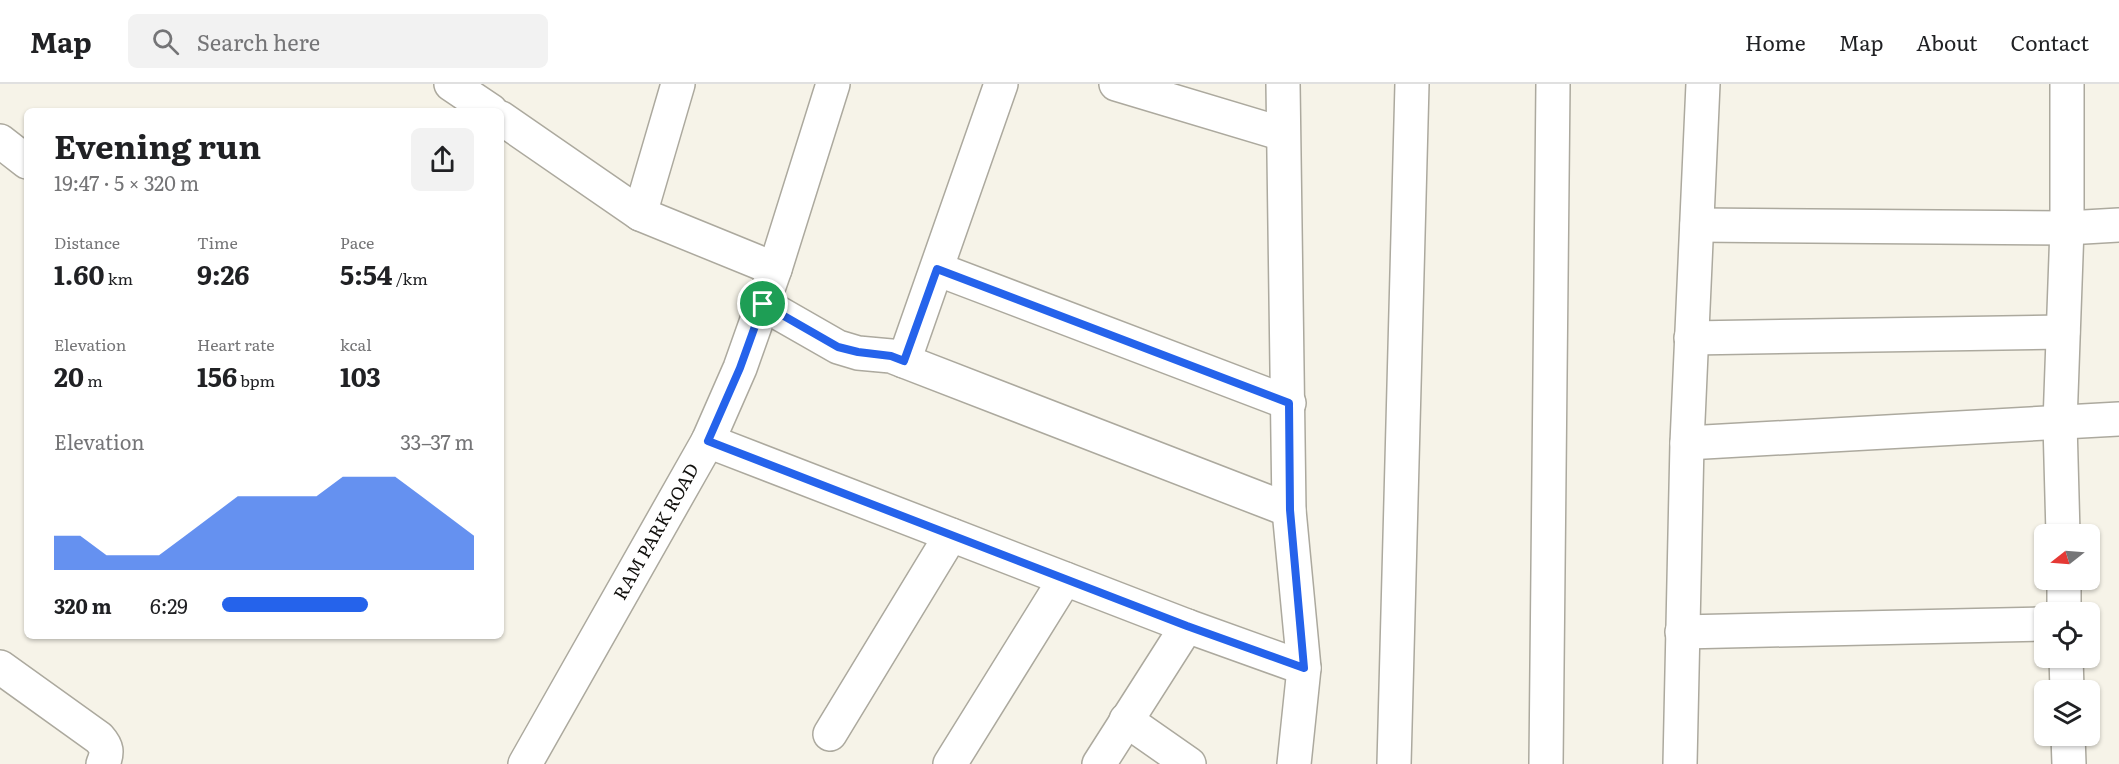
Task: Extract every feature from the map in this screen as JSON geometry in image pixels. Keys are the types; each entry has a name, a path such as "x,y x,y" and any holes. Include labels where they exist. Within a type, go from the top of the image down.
{"street":[{"path":"451,84 486,108"},
{"path":"639,214 678,84"},
{"name":"RAM PARK ROAD","path":"525,764 708,441 740,368 763,304 833,84"},
{"path":"904,361 1001,84"},
{"path":"1116,84 1283,134"},
{"path":"1283,84 1290,510 1304,668 1294,764"},
{"path":"1394,764 1412,84"},
{"path":"1546,764 1553,84"},
{"path":"1680,764 1687,442 1702,84"},
{"path":"2062,524 2060,423 2067,228 2067,84"},
{"path":"504,120 639,214 775,268"},
{"path":"0,141 24,160"},
{"path":"1697,225 2067,228 2119,225"},
{"path":"937,269 1289,403"},
{"path":"763,304 838,347 891,356 1290,510"},
{"path":"1691,338 2063,332"},
{"path":"1687,442 2119,419"},
{"path":"708,441 1187,626 1304,668"},
{"path":"830,734 951,535"},
{"path":"950,764 1065,579"},
{"path":"1682,632 2034,624"},
{"path":"1099,764 1187,626"},
{"path":"0,667 99,738 106,746 107,755 103,764"},
{"path":"1126,720 1189,764"},
{"path":"2068,746 2069,764"}],"route":[{"path":"937,269 1289,403 1290,510 1304,668 1187,626 708,441 740,368 763,304 838,347 891,356 904,361 937,269"}]}
